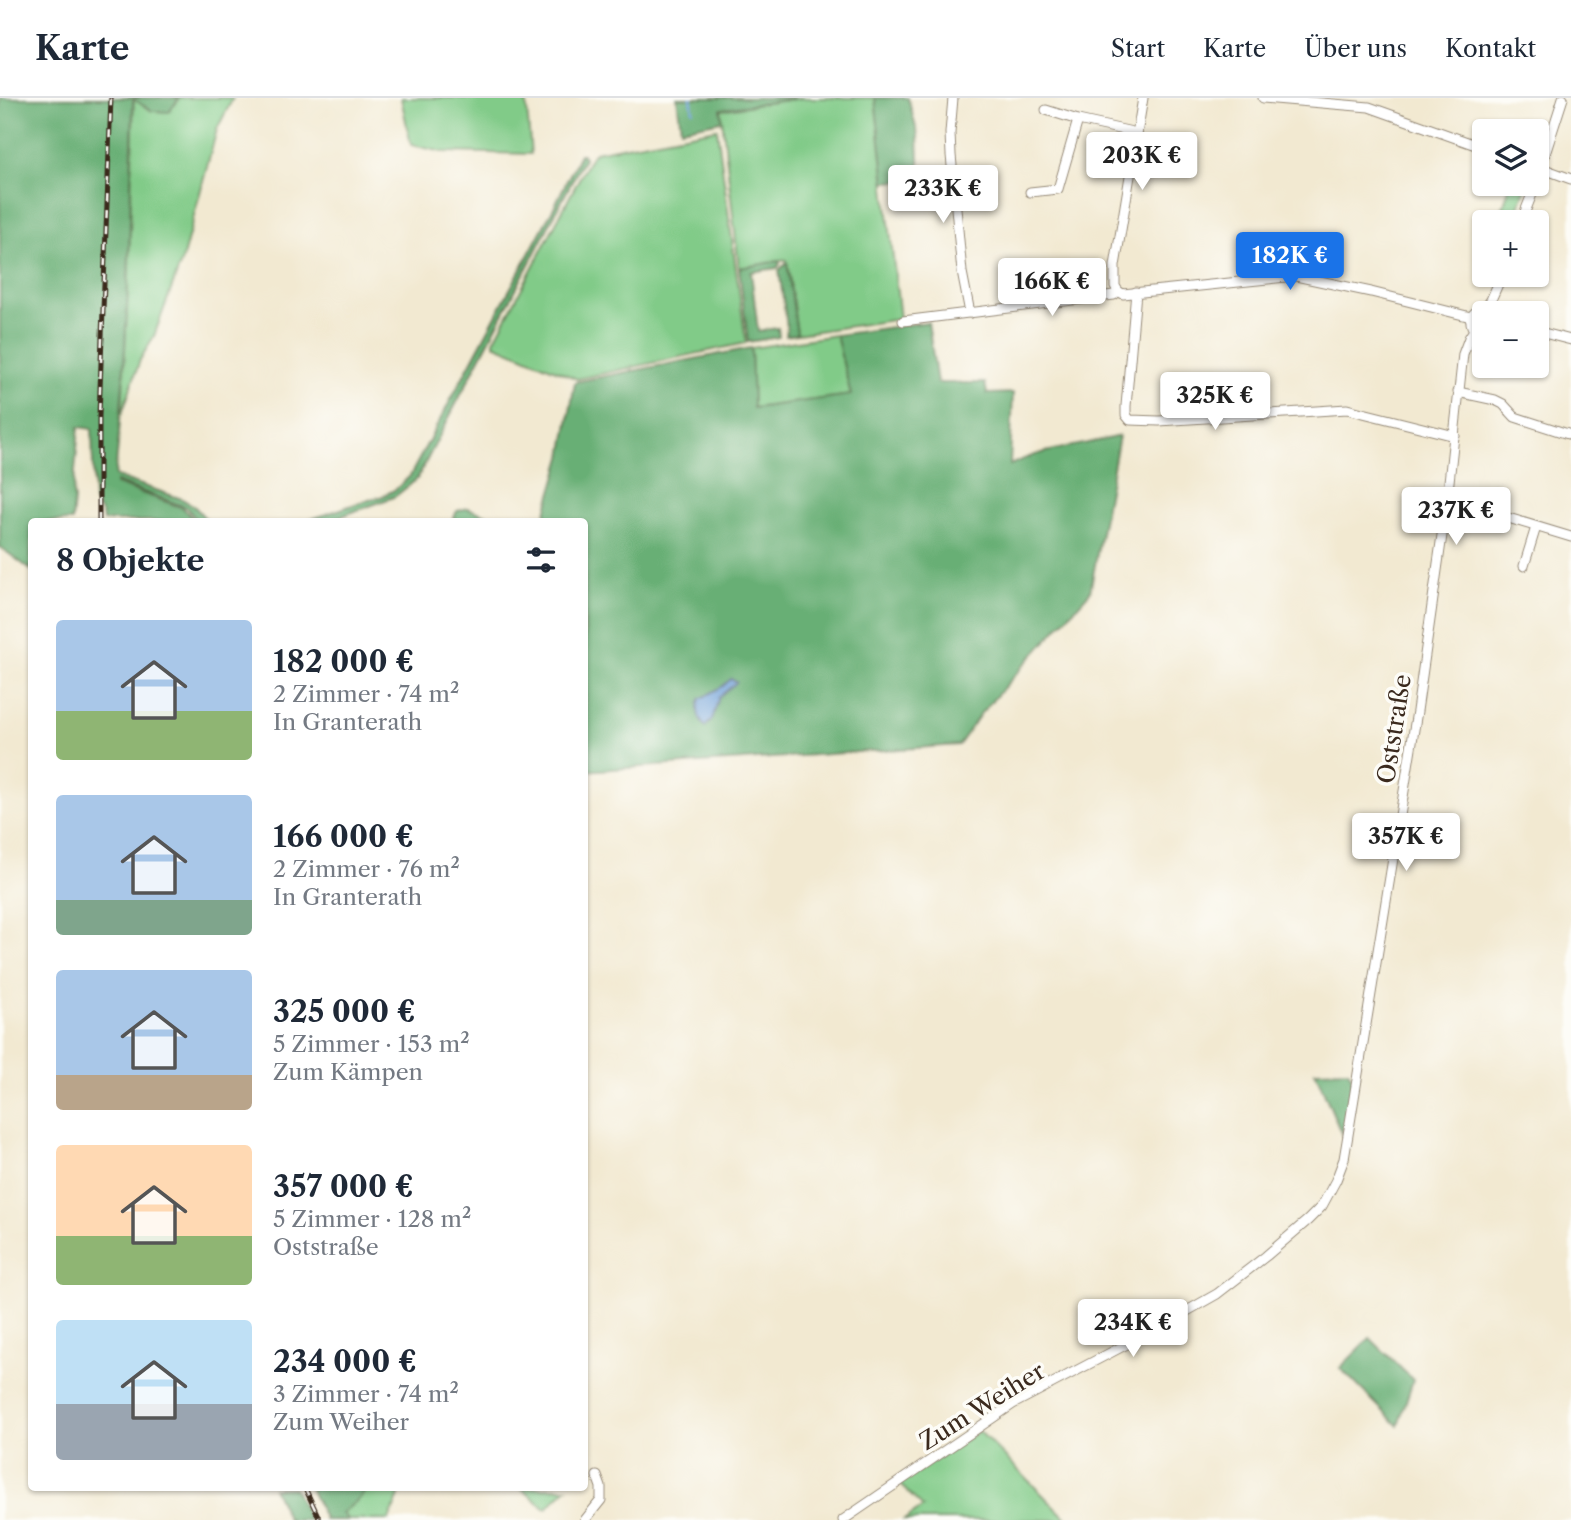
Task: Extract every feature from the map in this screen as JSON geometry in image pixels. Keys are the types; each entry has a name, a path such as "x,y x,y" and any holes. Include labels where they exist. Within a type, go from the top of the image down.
{"street":[{"path":"953,98 951,155 962,272 970,313"},
{"path":"1143,98 1115,266 1115,286 1123,294 1296,276 1471,317 1472,325"},
{"path":"1263,98 1369,107 1472,144"},
{"path":"1549,138 1563,98"},
{"path":"1046,110 1137,133"},
{"path":"1030,192 1058,189 1078,120"},
{"path":"1549,171 1571,179"},
{"path":"903,321 1114,295 1118,290"},
{"path":"1136,292 1126,406 1129,420 1159,421 1347,409 1455,436"},
{"path":"1549,334 1571,340"},
{"name":"Oststraße","path":"1348,1135 1417,710 1441,547 1463,354 1472,336"},
{"path":"1458,391 1494,400 1503,404 1515,417 1571,435"},
{"path":"1505,516 1571,537"},
{"path":"1524,566 1536,527"},
{"name":"Zum Weiher","path":"843,1520 1013,1404 1217,1294 1266,1256 1322,1206 1336,1180 1348,1135"},
{"path":"585,1520 601,1500 601,1487 597,1476"}],"green space":[{"path":"0,98 179,98 169,112 152,111 133,99 126,335 115,476 182,499 194,506 205,518 195,518 186,507 116,482 183,508 192,518 103,518 94,502 92,429 79,427 72,518 28,518 28,568 0,547"},
{"path":"134,98 152,111 175,105 179,98 233,98 217,129 183,257 154,336 140,360 122,414 129,268"},
{"path":"401,98 526,98 531,154 443,152 411,145"},
{"path":"677,98 802,98 721,109 722,121 681,129"},
{"path":"802,98 875,98 900,319 797,334 787,260 739,268 721,110"},
{"path":"875,98 908,98 918,135 920,180 885,182"},
{"path":"717,129 746,343 577,379 494,344 595,152"},
{"path":"580,154 583,154 584,159 417,479 396,496 386,500 336,518 315,518 383,496 396,489 410,476"},
{"path":"1506,196 1523,196 1518,210 1503,208"},
{"path":"779,261 777,268 751,272 758,331 778,328 779,337 748,342 739,268"},
{"path":"787,263 797,334 786,336 779,270"},
{"path":"928,322 937,383 985,383 987,394 1013,393 1010,465 1050,451 1119,436 1090,592 981,713 959,745 588,771 588,518 544,518 562,457 575,382 751,348 753,408 851,395 836,335"},
{"path":"836,335 851,395 753,408 751,348"},
{"path":"467,508 495,518 454,518 457,511"},
{"path":"1348,1070 1353,1079 1342,1135 1315,1071"},
{"path":"1370,1338 1413,1380 1398,1426 1340,1368"},
{"path":"979,1431 1068,1520 904,1520 923,1507 899,1484"},
{"path":"274,1491 295,1491 309,1520 288,1520"},
{"path":"311,1491 365,1491 342,1513 348,1520 325,1520"},
{"path":"365,1491 398,1491 399,1496 389,1520 348,1520 342,1513"},
{"path":"525,1491 564,1491 546,1509"}],"water":[{"path":"731,679 737,682 719,697 712,720 705,727 698,714 700,699"}],"waterway":[{"path":"691,98 693,111"}],"railway":[{"path":"99,518 99,416 111,98"},
{"path":"306,1491 320,1520"}]}
